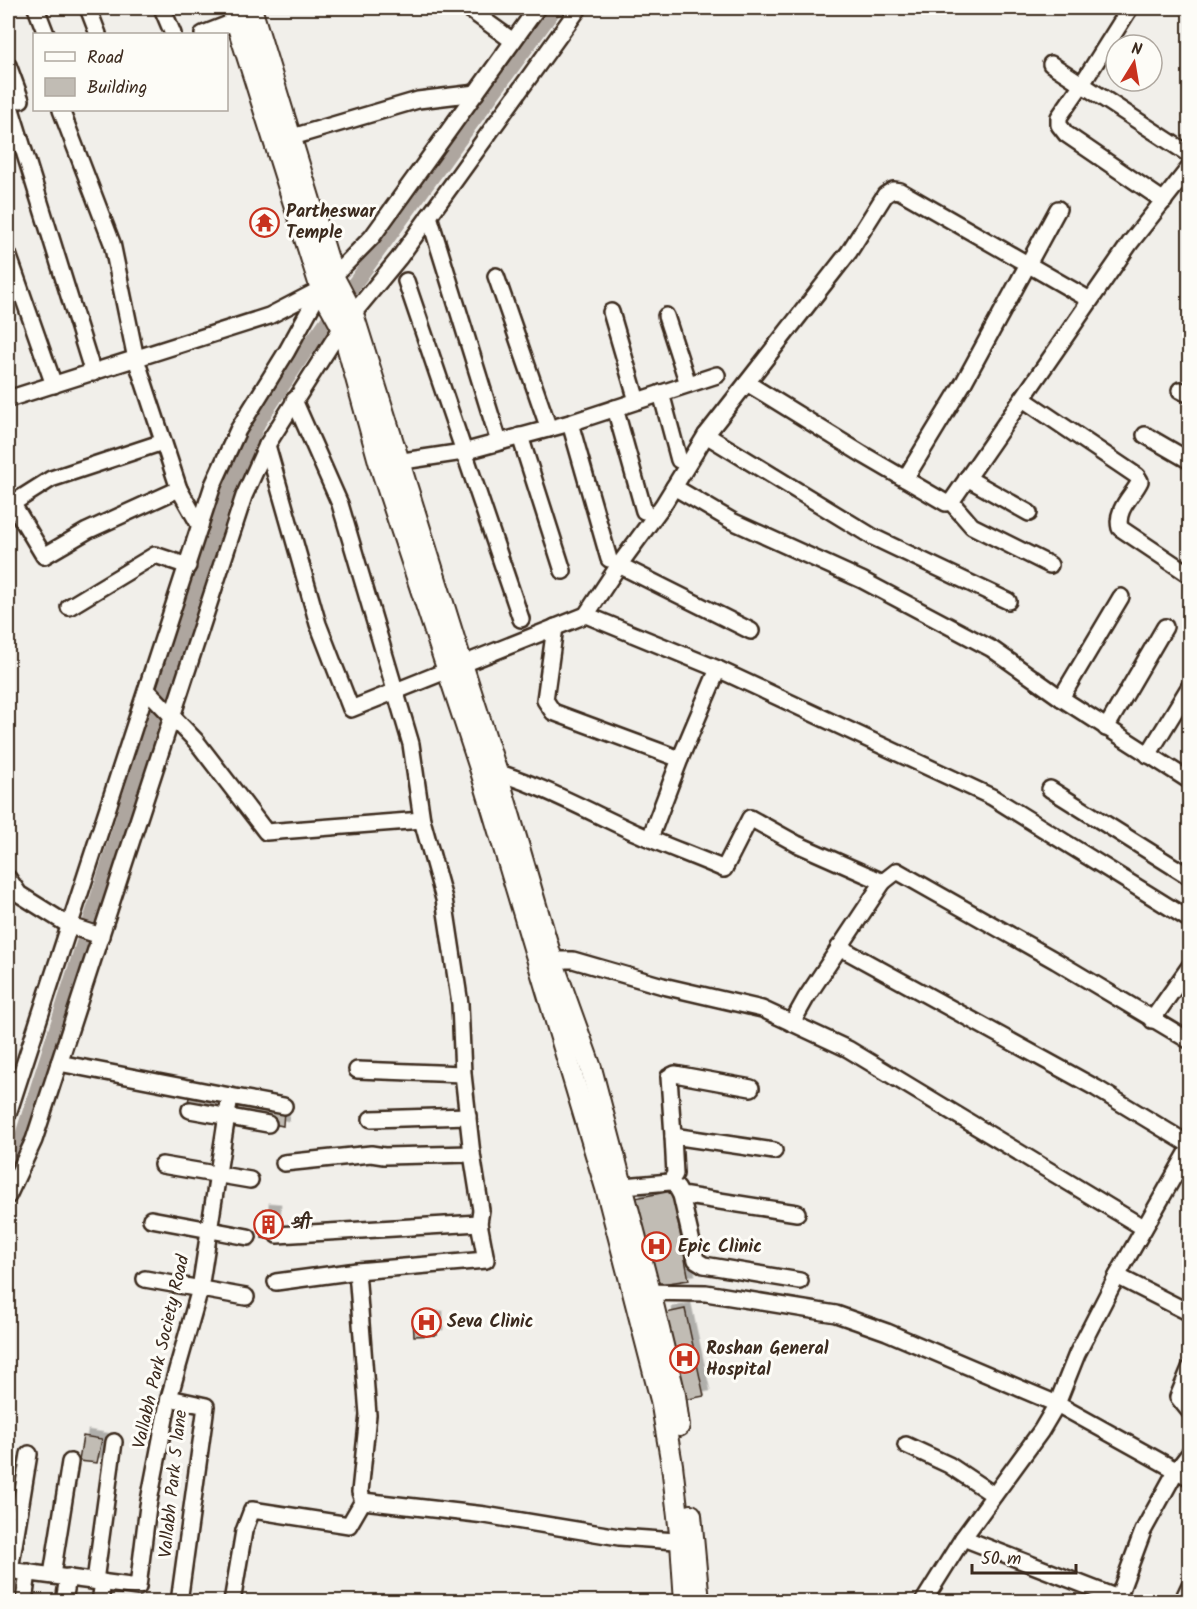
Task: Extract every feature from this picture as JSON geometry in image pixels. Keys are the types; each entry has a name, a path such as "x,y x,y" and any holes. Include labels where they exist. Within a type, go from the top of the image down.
{"main road":[{"path":"243,13 330,289 347,320 400,462 456,667 614,1187 642,1292 699,1602"},
{"path":"347,320 380,465 456,667"},
{"path":"685,1602 688,1542"}],"street":[{"path":"36,8 46,33"},
{"path":"88,8 98,33"},
{"path":"162,8 173,33"},
{"path":"471,8 473,12 513,41"},
{"path":"8,1114 213,485 238,430 287,351 330,289 372,237 537,8"},
{"path":"8,1196 34,1140 244,496 267,445 347,320 399,258 579,8"},
{"path":"1130,8 1059,117 1059,125 1065,134 1164,201"},
{"path":"205,33 243,13"},
{"path":"1051,64 1190,155"},
{"path":"8,65 93,373"},
{"path":"283,140 418,100 476,93"},
{"path":"61,111 111,243 136,359 163,442 179,489 200,526"},
{"path":"951,502 1130,243 1190,167"},
{"path":"267,445 318,624 351,709 586,615 614,562 674,487 706,435 849,252 885,195 893,190 900,191 1029,263 1090,300"},
{"path":"905,479 964,382 1058,209"},
{"path":"429,216 499,442"},
{"path":"8,254 54,385"},
{"path":"496,276 549,429"},
{"path":"406,281 521,619"},
{"path":"9,395 54,385 269,316 330,289"},
{"path":"611,312 637,401"},
{"path":"666,316 688,384"},
{"path":"380,465 464,452 570,423 717,375"},
{"path":"747,383 905,479 946,502 951,502 972,526 1050,565"},
{"path":"661,393 679,460"},
{"path":"1023,399 1137,476 1140,481 1120,514 1118,521 1120,528 1190,575"},
{"path":"276,1282 357,1271 486,1260 479,1223 481,1210 463,1074 460,1004 444,898 422,820 411,744 340,504 294,400"},
{"path":"615,408 644,511"},
{"path":"570,423 614,562 751,631"},
{"path":"706,435 873,537 1008,601"},
{"path":"1144,435 1189,459"},
{"path":"520,436 563,571"},
{"path":"163,442 51,479 10,499 44,556 87,531 179,489"},
{"path":"968,478 1029,513"},
{"path":"674,487 732,521 862,580 992,649 1061,698 1190,781"},
{"path":"69,606 155,555 188,566"},
{"path":"1061,698 1121,597"},
{"path":"586,615 718,669 992,797 1190,920"},
{"path":"555,627 545,700 553,712 680,759"},
{"path":"1106,728 1165,627"},
{"path":"650,838 718,669"},
{"path":"1148,755 1190,686"},
{"path":"147,690 196,741 266,832 422,820"},
{"path":"489,770 574,802 650,838 724,869 750,818 796,844 883,882"},
{"path":"1050,789 1190,877"},
{"path":"792,1023 883,882 897,871 1056,961 1190,1041"},
{"path":"8,878 19,894 70,926 101,936"},
{"path":"839,947 1096,1088 1190,1147 1077,1354 1057,1404 1041,1431 963,1538 923,1602"},
{"path":"545,960 573,960 663,986 762,1009 848,1049 1144,1228"},
{"path":"1152,1020 1190,966"},
{"path":"59,1064 284,1106"},
{"path":"357,1070 463,1074"},
{"path":"670,1182 675,1174 669,1077 675,1074 751,1088"},
{"name":"Vallabh Park Society Road","path":"9,1570 99,1582 139,1594 148,1506 169,1398 200,1289 230,1096"},
{"path":"190,1110 268,1124"},
{"path":"371,1119 468,1116"},
{"path":"673,1136 774,1151"},
{"path":"284,1163 370,1154 384,1156 472,1154"},
{"path":"162,1165 250,1180"},
{"path":"614,1187 670,1182 676,1186 681,1195 696,1260 704,1265 800,1281"},
{"path":"681,1195 797,1213"},
{"path":"151,1219 248,1237"},
{"path":"277,1235 479,1223"},
{"path":"232,1602 244,1531 252,1510 349,1525 363,1501 360,1492 368,1415 357,1271"},
{"path":"1118,1276 1190,1312"},
{"path":"145,1279 246,1297"},
{"path":"642,1292 706,1293 836,1314 887,1332 1057,1404 1183,1474"},
{"path":"1190,1368 1178,1397 1190,1412"},
{"name":"Vallabh Park 5 lane","path":"169,1398 206,1406 179,1602"},
{"path":"100,1602 99,1582 114,1442"},
{"path":"906,1444 949,1466 994,1495"},
{"path":"963,1538 1123,1600 1143,1531 1183,1474 1190,1453"},
{"path":"9,1570 29,1454"},
{"path":"52,1575 70,1462"},
{"path":"363,1501 484,1515 620,1537 688,1542"},
{"path":"24,1602 28,1572"},
{"path":"64,1602 68,1577"},
{"path":"1182,1602 1190,1585"}],"building":[{"path":"190,1093 224,1100 223,1113 187,1107"},
{"path":"236,1101 284,1109 283,1126 235,1116"},
{"path":"672,1191 689,1280 654,1285 635,1198"},
{"name":"श्री","path":"264,1209 275,1210 274,1240 262,1238"},
{"path":"685,1309 704,1396 684,1400 666,1313"},
{"path":"437,1317 437,1335 414,1336 413,1318"},
{"path":"83,1436 102,1439 97,1463 79,1461"}],"waterway":[{"path":"8,1169 22,1137 223,503 258,423 304,353 555,8"}],"place":[{"name":"Partheswar Temple","path":"265,222"},
{"name":"श्री","path":"269,1224"},
{"name":"Epic Clinic","path":"657,1247"},
{"name":"Seva Clinic","path":"426,1322"},
{"name":"Roshan General Hospital","path":"685,1359"}]}
